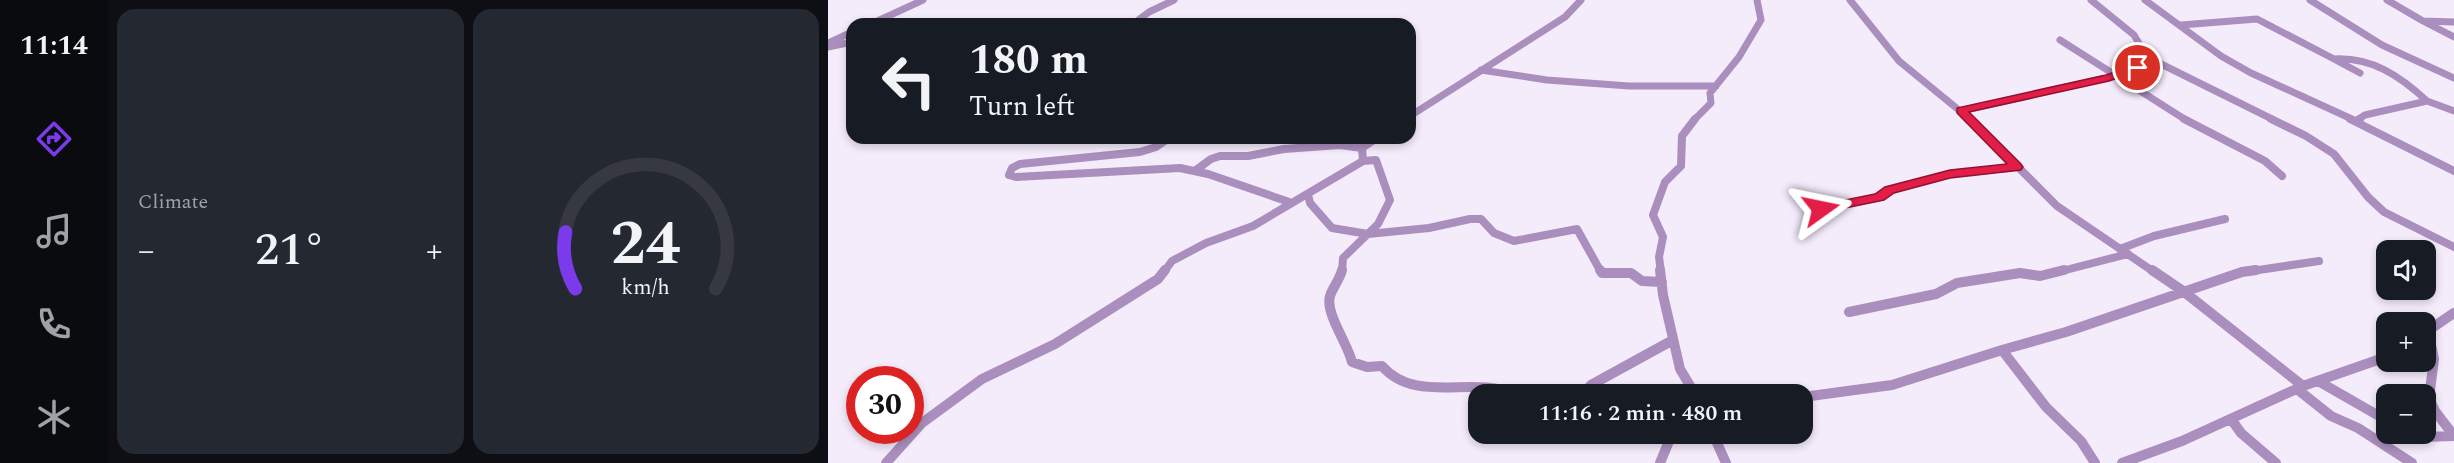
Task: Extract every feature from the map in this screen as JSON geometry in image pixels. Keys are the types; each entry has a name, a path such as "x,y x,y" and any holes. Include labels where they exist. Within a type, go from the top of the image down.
{"street":[{"path":"884,18 922,0"},
{"path":"1141,18 1174,0"},
{"path":"1416,109 1565,17 1581,0"},
{"path":"1688,384 1680,369 1673,340 1659,257 1662,237 1653,215 1665,182 1681,166 1679,149 1681,134 1711,103 1710,93 1739,57 1761,20 1757,0"},
{"path":"1850,0 1899,61 1961,111 2057,206 2183,291 2300,387 2331,416 2358,428 2412,463"},
{"path":"2091,0 2134,35 2144,54 2153,61 2306,136 2334,154 2368,197 2384,212 2454,247"},
{"path":"2145,0 2222,56 2251,73 2356,121 2454,171"},
{"path":"2310,0 2344,24 2400,55 2454,78"},
{"path":"2387,0 2422,21 2454,36"},
{"path":"2181,25 2257,19 2360,73"},
{"path":"2422,21 2454,22"},
{"path":"828,45 846,35"},
{"path":"2060,40 2186,120 2265,161 2282,176"},
{"path":"828,45 846,43"},
{"path":"2334,59 2369,60 2409,84 2427,101 2454,111"},
{"path":"1961,111 2118,76 2153,61"},
{"path":"1481,70 1593,84 1682,88 1716,86"},
{"path":"2356,121 2364,115 2427,101"},
{"path":"1160,144 1140,152 1020,164 1012,168 1009,175 1016,177 1180,168 1196,170 1252,193 1293,203"},
{"path":"1196,170 1211,159 1220,156 1248,156 1284,149 1340,145 1362,148 1368,144"},
{"path":"1362,148 1363,161"},
{"path":"886,463 922,423 982,379 1055,344 1158,279 1172,261 1206,243 1253,226 1363,161 1376,160 1390,198 1386,210 1368,234 1343,258 1342,272 1330,295 1328,309 1348,346 1352,362 1367,367 1382,366 1392,377 1415,383 1449,389 1468,387"},
{"path":"1821,209 1880,197 1889,190 1950,174 2016,167"},
{"path":"1308,194 1310,203 1332,228 1368,234 1429,228 1470,219 1481,219 1494,233 1514,241 1577,229 1602,273 1631,273 1642,281 1662,282"},
{"path":"1849,312 1936,294 1957,283 2020,273 2040,276 2124,252 2154,236 2225,219"},
{"path":"1813,396 1892,385 2066,332 2242,272 2319,261"},
{"path":"2436,325 2454,313"},
{"path":"1593,384 1673,340"},
{"path":"2002,350 2046,407 2081,441 2095,463"},
{"path":"2122,463 2182,441 2300,387 2376,361"},
{"path":"2433,372 2429,398 2434,411 2454,436"},
{"path":"2318,381 2376,414"},
{"path":"2231,419 2241,433 2276,463"},
{"path":"2436,437 2454,436"},
{"path":"1660,463 1668,444"},
{"path":"1717,444 1726,463"}],"route":[{"path":"1821,209 1880,197 1889,190 1950,174 2016,167 1961,111 2109,78 2138,68"}]}
